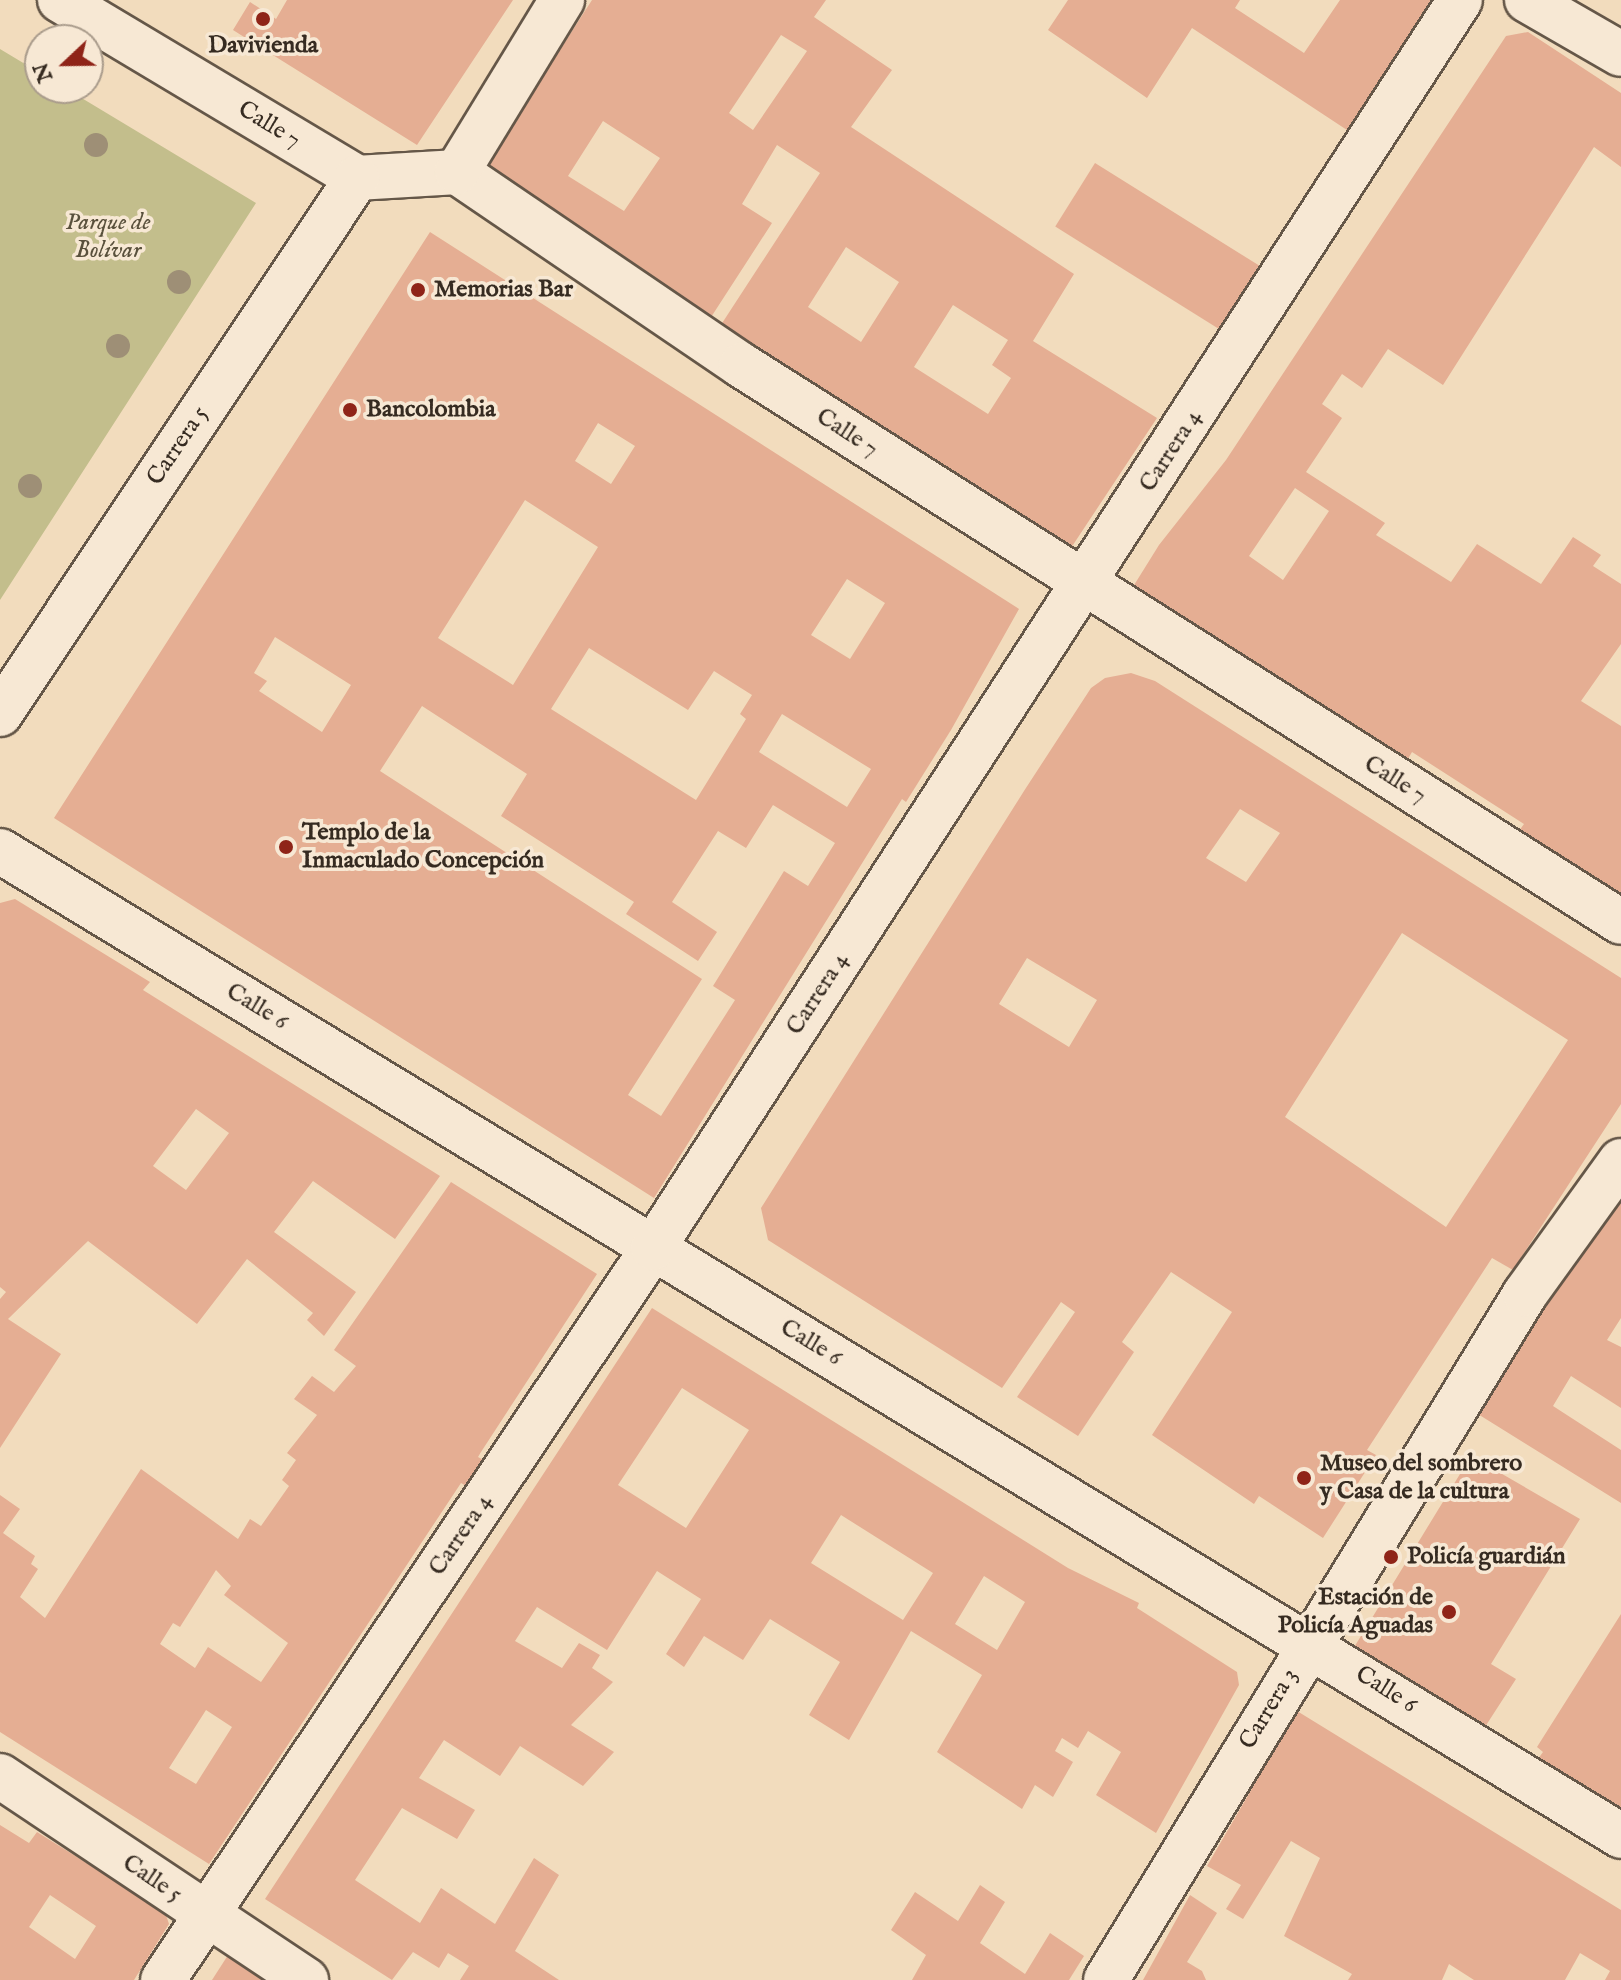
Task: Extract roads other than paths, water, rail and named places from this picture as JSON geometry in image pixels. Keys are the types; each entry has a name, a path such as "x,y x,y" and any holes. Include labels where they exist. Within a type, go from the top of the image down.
{"street":[{"name":"Calle 7","path":"60,0 357,178"},
{"path":"357,178 457,172 562,0"},
{"name":"Carrera 4","path":"163,1980 653,1248 1460,0"},
{"path":"1527,0 1621,54"},
{"name":"Calle 7","path":"457,172 741,365 1084,585 1621,922"},
{"name":"Carrera 5","path":"0,714 357,178"},
{"name":"Calle 6","path":"0,851 1310,1642 1621,1836"},
{"name":"Carrera 3","path":"1106,1980 1525,1294 1621,1161"},
{"name":"Calle 5","path":"0,1776 306,1980"}],"place":[{"name":"Davivienda","path":"263,19"},
{"name":"Memorias Bar","path":"418,290"},
{"name":"Bancolombia","path":"350,410"},
{"name":"Templo de la Inmaculado Concepción","path":"286,847"},
{"name":"Museo del sombrero y Casa de la cultura","path":"1304,1478"},
{"name":"Policía guardián","path":"1391,1557"},
{"name":"Estación de Policía Aguadas","path":"1449,1612"}],"park label":[{"name":"Parque de Bolívar","path":"108,237"}]}
